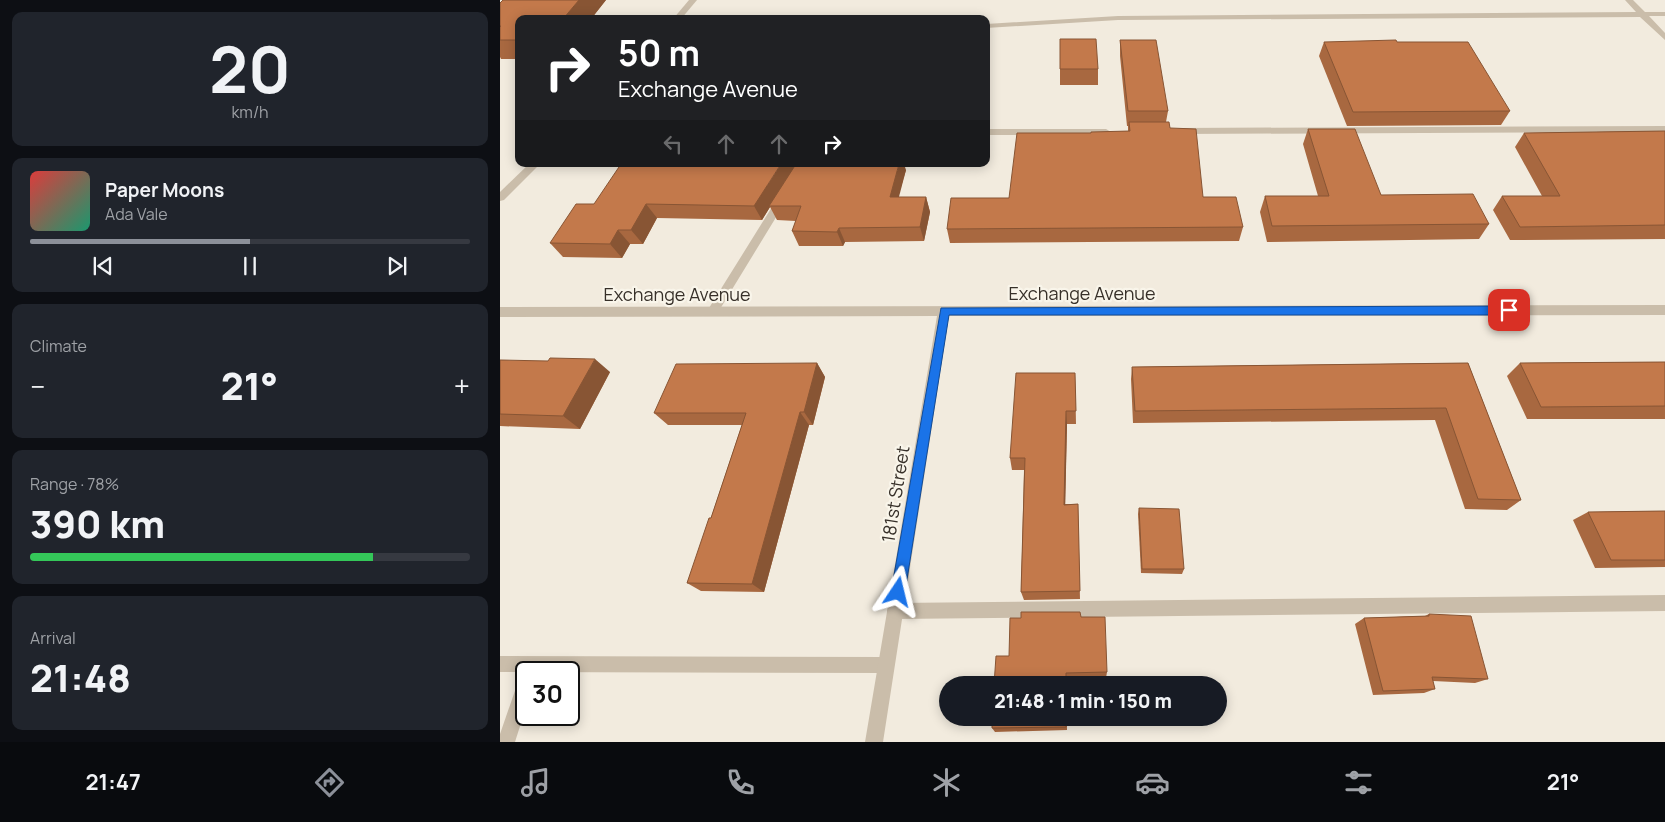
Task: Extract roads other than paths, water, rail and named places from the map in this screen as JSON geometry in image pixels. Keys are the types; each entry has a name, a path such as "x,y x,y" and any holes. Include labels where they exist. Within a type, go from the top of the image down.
{"street":[{"path":"680,15 693,0"},
{"path":"1629,0 1665,38"},
{"path":"990,26 1118,18 1665,14"},
{"path":"1166,132 1665,130"},
{"path":"990,132 1116,132"},
{"path":"500,198 532,167"},
{"path":"713,311 789,188"},
{"name":"Exchange Avenue","path":"500,312 1665,310"},
{"name":"181st Street","path":"874,742 944,311"},
{"path":"895,610 1665,603"},
{"path":"500,664 515,666"},
{"path":"580,668 886,665"},
{"path":"506,742 515,715"}]}
